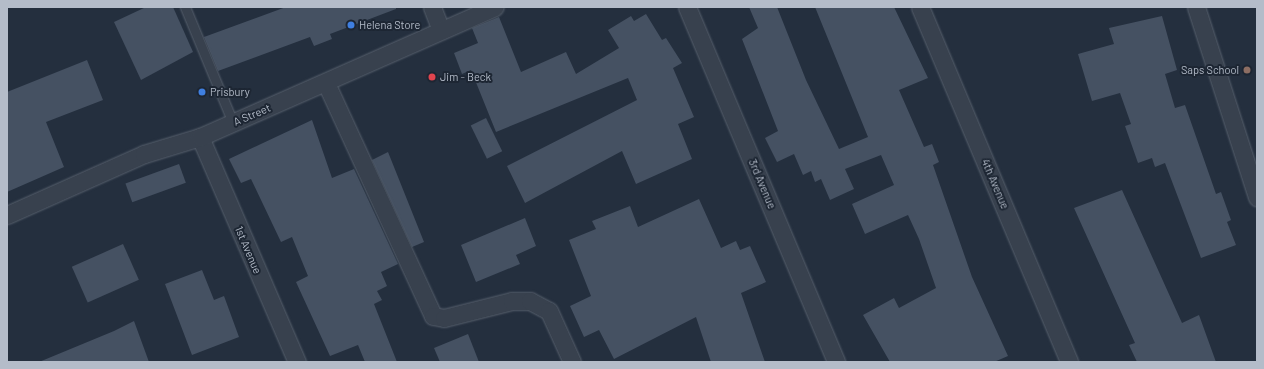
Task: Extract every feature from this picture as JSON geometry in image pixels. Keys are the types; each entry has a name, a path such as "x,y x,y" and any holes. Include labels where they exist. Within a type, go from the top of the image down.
{"street":[{"path":"432,7 441,30"},
{"name":"A Street","path":"7,215 144,154 200,137 233,123 495,7"},
{"name":"3rd Avenue","path":"687,7 836,362"},
{"name":"4th Avenue","path":"920,7 1069,362"},
{"path":"1196,7 1257,196"},
{"path":"326,83 433,316 444,318 512,301 530,301 549,311 572,362"},
{"name":"1st Avenue","path":"200,137 296,362"}],"lane":[{"path":"185,7 233,123"}],"building":[{"path":"146,7 173,7 193,52 141,80 114,22"},
{"path":"286,7 396,7 396,9 330,34 332,39 314,46 310,37 218,71 204,37"},
{"path":"749,7 777,7 806,80 839,149 868,137 815,7 894,7 928,78 899,90 924,147 932,144 939,162 933,165 972,277 1008,356 994,362 890,362 863,315 894,298 899,308 936,288 919,239 908,215 865,234 852,204 894,185 881,155 845,169 854,189 830,200 821,179 815,182 811,171 803,175 794,154 777,162 765,138 778,131 742,39 758,28"},
{"path":"646,14 662,40 666,38 682,63 673,68 694,117 678,124 692,159 636,184 622,151 525,203 507,166 637,100 628,78 496,132 471,70 462,74 454,53 478,43 472,28 499,17 521,72 566,52 576,74 619,48 608,30 631,16 634,21"},
{"path":"1162,16 1177,70 1165,74 1175,108 1185,105 1216,194 1221,192 1231,220 1227,222 1236,245 1201,258 1165,163 1155,167 1152,158 1138,163 1125,126 1131,124 1120,93 1092,101 1078,54 1114,44 1109,28"},
{"path":"87,60 103,100 46,122 64,167 7,192 7,92"},
{"path":"486,118 502,151 487,159 471,125"},
{"path":"312,120 332,178 354,169 398,264 381,272 387,286 377,291 382,300 374,304 397,362 365,362 358,345 330,356 296,282 308,276 292,237 281,242 251,179 241,183 229,159"},
{"path":"388,152 424,242 412,247 372,160"},
{"path":"179,164 186,183 132,202 125,183"},
{"path":"1122,190 1182,323 1199,315 1216,362 1137,362 1129,345 1135,343 1074,208"},
{"path":"699,199 721,248 736,241 740,250 750,246 766,282 741,293 765,362 711,362 696,317 614,359 599,330 584,337 570,306 591,296 569,240 596,229 592,221 630,206 638,227"},
{"path":"525,218 536,246 516,255 520,264 476,282 461,245"},
{"path":"123,244 139,280 88,302 72,267"},
{"path":"202,270 214,300 224,296 239,337 192,355 165,284"},
{"path":"134,321 149,362 39,362 114,331"},
{"path":"468,334 479,362 440,362 434,348"}],"place":[{"name":"Helena Store","path":"351,25"},
{"name":"Saps School","path":"1247,70"},
{"name":"Jim - Beck","path":"432,77"},
{"name":"Prisbury","path":"202,92"}]}
